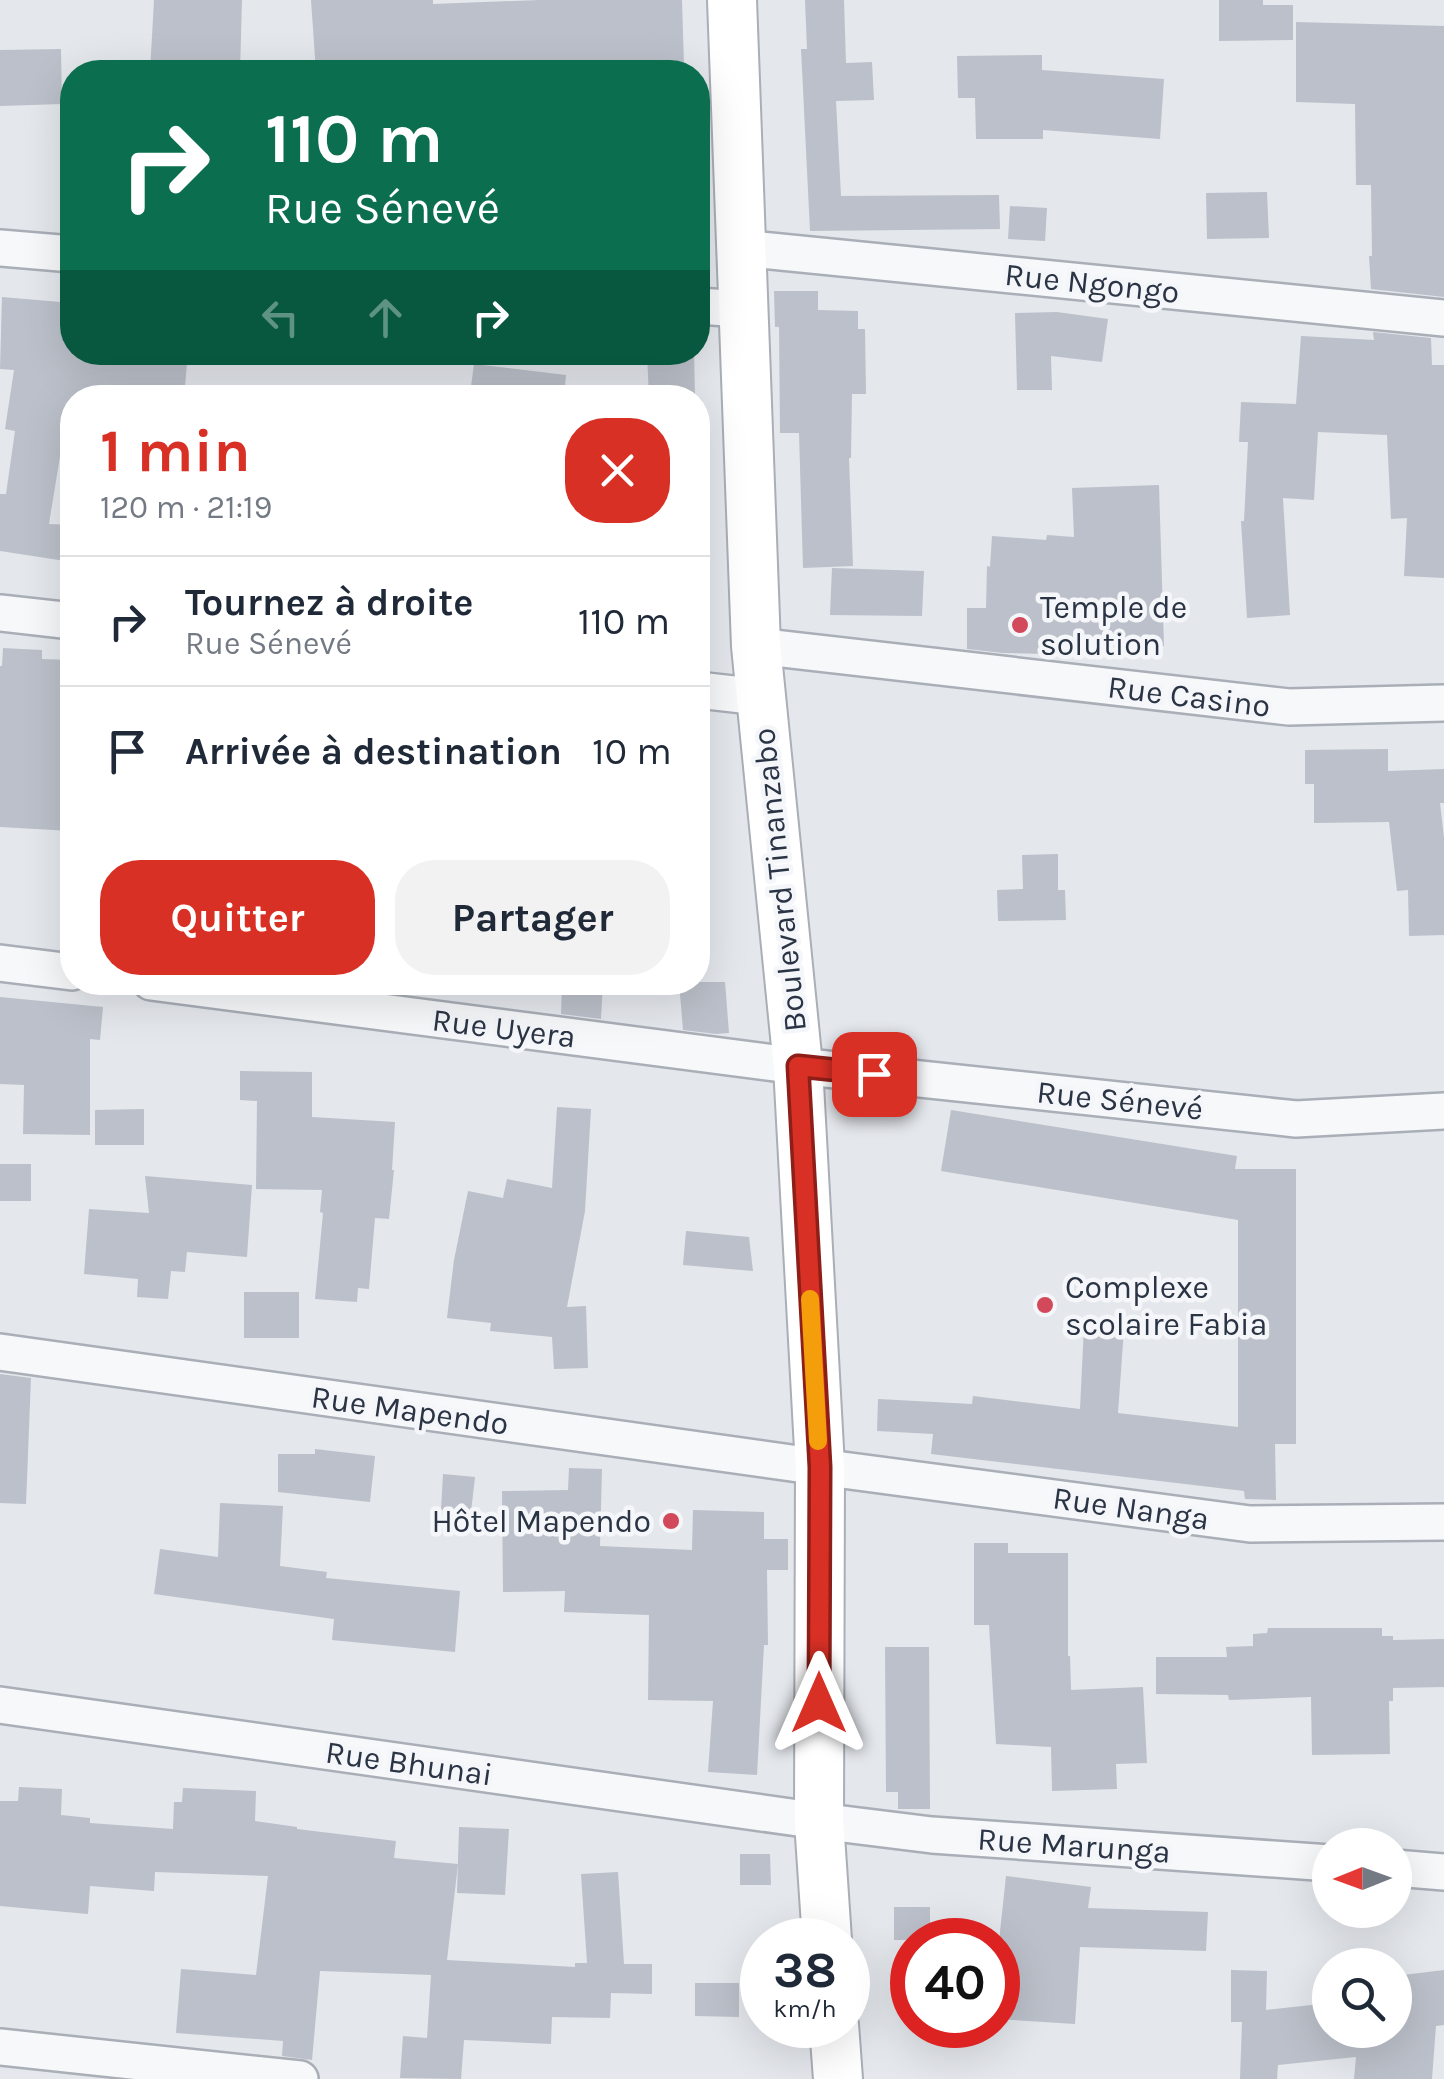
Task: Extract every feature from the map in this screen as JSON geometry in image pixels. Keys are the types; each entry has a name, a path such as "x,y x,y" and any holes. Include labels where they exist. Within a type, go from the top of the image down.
{"street":[{"name":"Boulevard Tinanzabo","path":"732,0 740,248 720,308 798,1066 820,1467 818,1822 826,1918"},
{"path":"0,248 60,253"},
{"name":"Rue Ngongo","path":"740,248 1444,318"},
{"path":"0,614 60,621"},
{"name":"Rue Casino","path":"756,646 1289,707 1444,703"},
{"path":"710,691 760,697"},
{"path":"0,963 60,970"},
{"name":"Rue Uyera","path":"251,995 798,1066"},
{"name":"Rue Sénevé","path":"798,1066 1296,1118 1444,1110"},
{"name":"Rue Mapendo","path":"0,1352 820,1467"},
{"name":"Rue Nanga","path":"820,1467 1250,1524 1444,1522"},
{"name":"Rue Bhunai","path":"0,1705 818,1822"},
{"name":"Rue Marunga","path":"818,1822 932,1835 1312,1863"},
{"path":"1412,1869 1444,1872"},
{"path":"0,2047 292,2078"},
{"path":"836,2048 838,2079"}],"building":[{"path":"154,0 242,0 240,60 151,60"},
{"path":"311,0 433,0 433,4 682,0 684,60 315,60"},
{"path":"805,0 844,0 846,63 872,62 874,100 836,101 841,196 999,195 1000,229 810,231 801,49 807,49"},
{"path":"1219,0 1293,5 1293,40 1219,41"},
{"path":"1296,22 1444,26 1444,297 1371,289 1371,185 1356,185 1355,104 1296,102"},
{"path":"61,49 60,104 0,106 0,50"},
{"path":"1042,55 1042,70 1164,79 1160,139 1043,130 1043,139 976,139 975,98 958,98 957,56"},
{"path":"1267,192 1269,238 1207,239 1206,193"},
{"path":"1010,206 1047,208 1045,241 1008,239"},
{"path":"774,291 818,291 818,310 858,311 858,329 865,329 866,394 852,394 849,458 853,566 803,568 799,433 780,433 779,327 775,327"},
{"path":"2,297 60,302 60,365 187,365 185,385 60,385 60,456 49,524 60,524 60,560 0,551 0,494 6,494 15,431 5,429 14,370 0,369"},
{"path":"1057,312 1108,319 1102,362 1051,356 1052,390 1017,390 1015,313"},
{"path":"1373,332 1431,338 1432,365 1444,365 1444,578 1404,576 1407,518 1391,519 1387,435 1318,432 1314,500 1283,498 1290,615 1247,618 1241,521 1248,442 1239,442 1241,402 1296,404 1301,336 1374,340"},
{"path":"474,365 566,375 565,385 471,385"},
{"path":"648,365 694,365 695,385 648,385"},
{"path":"1159,485 1164,646 1109,648 1109,643 1048,642 1048,654 967,649 967,608 986,608 992,536 1046,540 1047,535 1074,537 1072,488"},
{"path":"832,568 924,571 922,616 830,615"},
{"path":"3,648 42,650 42,659 60,660 60,830 0,827"},
{"path":"1388,749 1388,771 1444,769 1444,803 1440,803 1444,935 1409,936 1408,890 1397,891 1389,822 1314,823 1314,784 1305,784 1305,750"},
{"path":"1058,854 1058,890 1065,890 1066,920 998,921 997,890 1023,889 1022,855"},
{"path":"710,982 725,982 729,1033 683,1030 680,995 710,995"},
{"path":"562,995 602,995 601,1019 561,1014"},
{"path":"0,997 103,1007 100,1040 90,1039 90,1135 23,1134 24,1085 0,1084"},
{"path":"240,1071 312,1072 312,1117 395,1122 389,1219 375,1218 369,1289 358,1288 357,1302 315,1299 322,1190 256,1189 257,1101 240,1100"},
{"path":"557,1107 591,1109 585,1211 567,1307 586,1306 588,1368 554,1369 552,1337 490,1331 491,1323 447,1318 468,1191 503,1198 507,1179 552,1188"},
{"path":"144,1109 144,1145 95,1145 95,1110"},
{"path":"951,1110 1237,1156 1235,1169 1296,1169 1296,1444 1275,1444 1276,1500 1245,1499 1244,1491 931,1454 933,1434 877,1431 878,1399 972,1404 973,1396 1080,1409 1084,1326 1124,1329 1118,1413 1238,1427 1238,1220 941,1171"},
{"path":"0,1164 31,1164 31,1201 0,1201"},
{"path":"145,1176 252,1185 247,1257 187,1252 185,1272 171,1271 168,1299 137,1297 138,1279 84,1274 89,1209 149,1213"},
{"path":"686,1231 749,1237 753,1271 683,1265"},
{"path":"244,1292 299,1292 299,1338 244,1338"},
{"path":"0,1374 31,1378 26,1504 0,1503"},
{"path":"315,1449 375,1456 370,1502 278,1492 278,1454 315,1454"},
{"path":"569,1468 602,1469 600,1546 692,1550 693,1510 764,1512 764,1539 788,1539 788,1570 767,1570 768,1645 764,1645 757,1775 708,1772 713,1701 648,1700 649,1615 564,1612 565,1591 503,1592 502,1491 568,1490"},
{"path":"443,1474 475,1477 471,1512 441,1510"},
{"path":"220,1503 283,1506 280,1566 327,1572 326,1578 460,1591 455,1652 332,1640 334,1619 154,1594 160,1549 218,1557"},
{"path":"974,1543 1008,1543 1008,1553 1068,1553 1071,1690 1143,1687 1147,1763 1116,1764 1117,1789 1052,1791 1051,1747 996,1744 989,1625 974,1625"},
{"path":"1268,1628 1382,1628 1382,1636 1393,1636 1393,1640 1444,1639 1444,1687 1393,1688 1393,1701 1389,1701 1390,1754 1312,1755 1311,1697 1229,1700 1228,1695 1156,1694 1156,1657 1227,1657 1226,1647 1253,1646 1253,1634 1267,1633"},
{"path":"885,1647 929,1647 930,1809 898,1809 898,1792 886,1792"},
{"path":"19,1787 62,1789 61,1815 90,1818 90,1823 173,1829 174,1802 182,1802 183,1788 256,1791 255,1821 396,1841 394,1858 458,1864 447,1960 575,1967 575,1963 587,1963 581,1874 618,1872 624,1964 652,1964 652,1994 611,1993 610,2018 552,2017 551,2044 464,2040 461,2079 400,2078 403,2036 427,2038 431,1975 320,1971 312,2060 282,2056 283,2041 176,2033 181,1969 256,1975 268,1876 155,1872 154,1891 90,1886 88,1914 0,1906 0,1801 18,1801"},
{"path":"459,1827 509,1829 505,1895 457,1893"},
{"path":"740,1854 770,1854 771,1885 740,1885"},
{"path":"1006,1876 1091,1887 1088,1908 1208,1912 1206,1951 1080,1947 1075,2024 1020,2020 1020,1918 1001,1918"},
{"path":"894,1907 930,1907 930,1918 894,1918"},
{"path":"1231,1970 1267,1971 1266,2010 1312,2005 1312,2048 1412,2048 1412,1974 1444,1970 1444,2025 1436,2026 1432,2079 1354,2079 1356,2057 1278,2065 1277,2079 1240,2079 1242,2022 1231,2022"},
{"path":"695,1983 739,1983 739,2017 695,2016"}],"slow traffic":[{"path":"810,1299 818,1441"}],"place":[{"name":"Temple de solution","path":"1020,625"},
{"name":"Complexe scolaire Fabia","path":"1045,1305"},
{"name":"Hôtel Mapendo","path":"671,1521"}],"route":[{"path":"819,1703 820,1467 798,1066 874,1074"}]}
